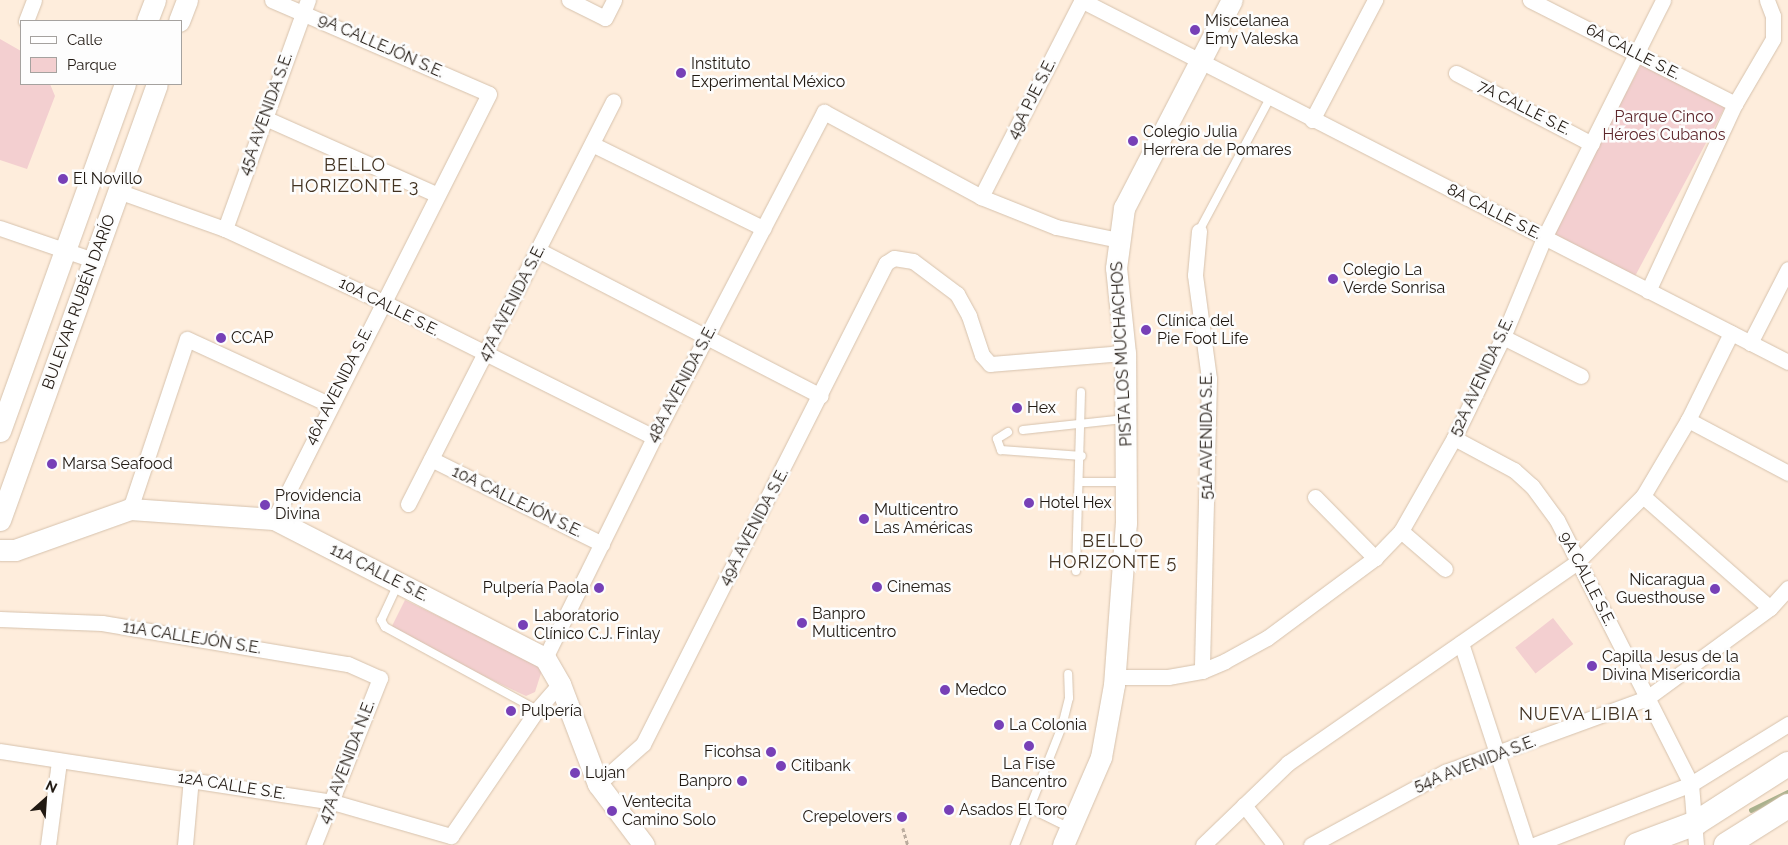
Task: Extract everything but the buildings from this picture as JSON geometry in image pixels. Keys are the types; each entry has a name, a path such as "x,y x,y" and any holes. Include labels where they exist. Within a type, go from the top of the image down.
{"main road":[{"path":"1637,845 1696,834 1788,764"},
{"path":"1726,845 1788,806"}],"street":[{"path":"26,20 34,0"},
{"path":"147,20 155,0"},
{"path":"180,20 187,0"},
{"name":"9A CALLEJÓN S.E.","path":"272,0 306,6 489,94"},
{"path":"569,0 605,18 614,0"},
{"name":"8A CALLE S.E.","path":"1082,0 1312,120 1788,362"},
{"name":"49A PJE S.E.","path":"981,197 1082,0"},
{"name":"PISTA LOS MUCHACHOS","path":"1067,837 1101,757 1115,677 1127,482 1126,354 1116,268 1118,240 1124,208 1137,176 1232,0"},
{"path":"1312,120 1375,0"},
{"name":"6A CALLE S.E.","path":"1530,0 1639,53 1735,104"},
{"name":"52A AVENIDA S.E.","path":"1202,671 1267,638 1375,558 1401,531 1454,438 1503,337 1544,238 1639,53 1664,0"},
{"path":"1648,291 1735,104 1773,40 1773,16 1767,0"},
{"name":"45A AVENIDA S.E.","path":"225,229 306,6"},
{"name":"7A CALLE S.E.","path":"1456,73 1592,144"},
{"name":"BULEVAR RUBÉN DARÍO","path":"0,431 125,85"},
{"name":"BULEVAR RUBÉN DARÍO","path":"0,520 96,261 118,191 157,85"},
{"name":"46A AVENIDA S.E.","path":"274,519 328,404 383,302 489,94"},
{"name":"47A AVENIDA S.E.","path":"408,504 485,356 613,101"},
{"name":"48A AVENIDA S.E.","path":"545,658 654,437 824,112 981,197"},
{"path":"265,118 438,195"},
{"path":"592,144 763,228"},
{"name":"10A CALLE S.E.","path":"118,191 225,229 383,302 485,356 654,437"},
{"path":"981,197 1056,227 1118,240"},
{"path":"0,228 96,261"},
{"name":"51A AVENIDA S.E.","path":"1199,231 1195,275 1209,379 1202,671"},
{"path":"538,250 709,335 821,396"},
{"name":"49A AVENIDA S.E.","path":"598,784 643,744 821,396 879,272 894,258 913,261 957,294 970,316 982,356 990,364 1126,354"},
{"path":"1750,343 1788,269"},
{"path":"1203,845 1288,763 1577,562 1643,496 1688,420 1731,333"},
{"path":"1503,337 1581,376"},
{"path":"130,509 187,339 328,404"},
{"path":"1688,420 1788,473"},
{"name":"9A CALLE S.E.","path":"1454,438 1514,470 1532,486 1557,520 1690,784 1696,834"},
{"name":"10A CALLEJÓN S.E.","path":"431,459 602,544"},
{"path":"1643,496 1770,608"},
{"path":"1315,497 1375,558"},
{"name":"11A CALLE S.E.","path":"0,550 15,550 130,509 274,519 545,658"},
{"path":"1401,531 1445,569"},
{"name":"54A AVENIDA S.E.","path":"1311,845 1386,800 1498,754 1647,698 1770,608 1788,588"},
{"name":"11A CALLEJÓN S.E.","path":"0,620 102,623 348,664 380,678"},
{"path":"1461,642 1528,845"},
{"path":"545,658 560,684 598,784 644,845"},
{"path":"1115,677 1202,671"},
{"name":"47A AVENIDA N.E.","path":"314,845 333,802 380,678"},
{"path":"452,840 537,710 560,684"},
{"path":"1534,845 1690,784 1788,724"},
{"name":"12A CALLE S.E.","path":"0,751 59,761 191,778 333,802 452,840"},
{"path":"48,845 59,761"},
{"path":"185,845 191,778"},
{"path":"1244,805 1275,845"}],"lane":[{"name":"51A AVENIDA S.E.","path":"1199,231 1270,98"},
{"path":"1076,571 1083,422 1081,392"},
{"path":"1023,430 1083,422 1127,419"},
{"path":"1008,432 999,435 1001,450 1082,456"},
{"path":"1081,482 1127,482"},
{"path":"399,582 381,620 385,627 537,710"},
{"path":"1015,845 1032,810 1067,708 1068,674"},
{"path":"1032,810 1067,837"}],"path":[{"path":"903,828 908,845"}],"green space":[{"path":"0,39 20,50 20,85 50,85 55,96 27,169 0,160"},
{"name":"Parque Cinco Héroes Cubanos","path":"1643,61 1726,105 1634,279 1551,235"},
{"path":"405,600 543,667 535,692 526,696 399,636 391,628"},
{"path":"1553,618 1573,644 1535,674 1515,648"}],"waterway":[{"path":"1751,810 1788,792"}],"place":[{"name":"Miscelanea Emy Valeska","path":"1195,30"},
{"name":"Instituto Experimental México","path":"681,73"},
{"name":"Colegio Julia Herrera de Pomares","path":"1133,141"},
{"name":"El Novillo","path":"63,179"},
{"name":"Colegio La Verde Sonrisa","path":"1333,279"},
{"name":"Clínica del Pie Foot Life","path":"1146,330"},
{"name":"CCAP","path":"221,338"},
{"name":"Hex","path":"1017,408"},
{"name":"Marsa Seafood","path":"52,464"},
{"name":"Hotel Hex","path":"1029,503"},
{"name":"Providencia Divina","path":"265,505"},
{"name":"Multicentro Las Américas","path":"864,519"},
{"name":"Cinemas","path":"877,587"},
{"name":"Pulpería Paola","path":"599,588"},
{"name":"Nicaragua Guesthouse","path":"1715,589"},
{"name":"Banpro Multicentro","path":"802,623"},
{"name":"Laboratorio Clínico C.J. Finlay","path":"523,625"},
{"name":"Capilla Jesus de la Divina Misericordia","path":"1592,666"},
{"name":"Medco","path":"945,690"},
{"name":"Pulpería","path":"511,711"},
{"name":"La Colonia","path":"999,725"},
{"name":"La Fise Bancentro","path":"1029,746"},
{"name":"Ficohsa","path":"771,752"},
{"name":"Citibank","path":"781,766"},
{"name":"Lujan","path":"575,773"},
{"name":"Banpro","path":"742,781"},
{"name":"Asados El Toro","path":"949,810"},
{"name":"Ventecita Camino Solo","path":"612,811"},
{"name":"Crepelovers","path":"902,817"}],"district":[{"name":"BELLO HORIZONTE 3","path":"355,176"},
{"name":"BELLO HORIZONTE 5","path":"1113,552"},
{"name":"NUEVA LIBIA 1","path":"1586,714"}]}
